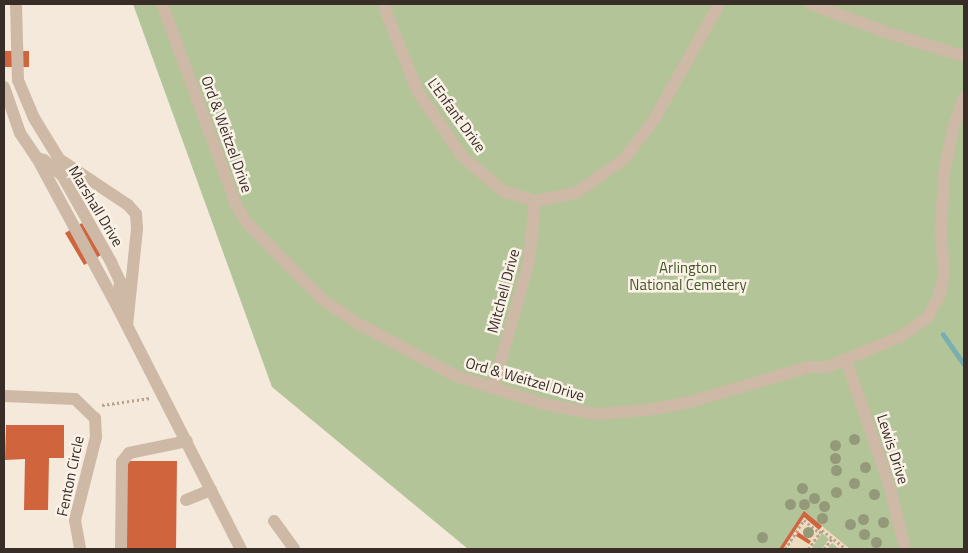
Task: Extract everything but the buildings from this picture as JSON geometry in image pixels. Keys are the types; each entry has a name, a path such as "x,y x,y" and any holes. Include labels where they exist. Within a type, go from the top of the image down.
{"street":[{"name":"Marshall Drive","path":"16,4 18,80 34,118 60,159 128,205 136,214 138,229 127,325"},
{"name":"Ord & Weitzel Drive","path":"162,4 224,175 237,207 247,223 326,302 359,324 422,360 456,376 568,410 611,415 690,402 809,367 827,367 911,330 927,318 939,296 944,274 940,232 944,174 954,128 964,98"},
{"name":"L'Enfant Drive","path":"383,4 418,92 462,156 503,191 535,201 576,193 624,159 654,120 719,4"},
{"path":"810,4 891,34 964,56"},
{"name":"Marshall Drive","path":"4,87 20,133 37,158 44,160 62,176 111,262 120,281 118,308 241,549"},
{"name":"Mitchell Drive","path":"493,388 529,262 535,201"},
{"name":"Lewis Drive","path":"846,360 890,488 905,549"},
{"path":"4,396 58,396 75,399 88,408"},
{"name":"Fenton Circle","path":"80,549 76,520 96,437 95,418 88,408"},
{"path":"121,549 122,462 129,453 187,441"},
{"path":"186,500 211,490"},
{"path":"274,521 294,549"}],"path":[{"path":"88,408 117,401 141,401 162,393"},
{"path":"785,549 804,520 820,532 822,530 846,549"},
{"path":"808,549 820,532"},
{"path":"824,549 832,538"}],"green space":[{"name":"Arlington National Cemetery","path":"133,4 964,4 964,549 468,549 272,387"}],"shaded area":[{"path":"804,517 819,529 822,526 850,549 839,549 832,543 827,549 822,549 829,539 822,533 811,549 783,549"}],"waterway":[{"path":"943,334 964,364"}]}
